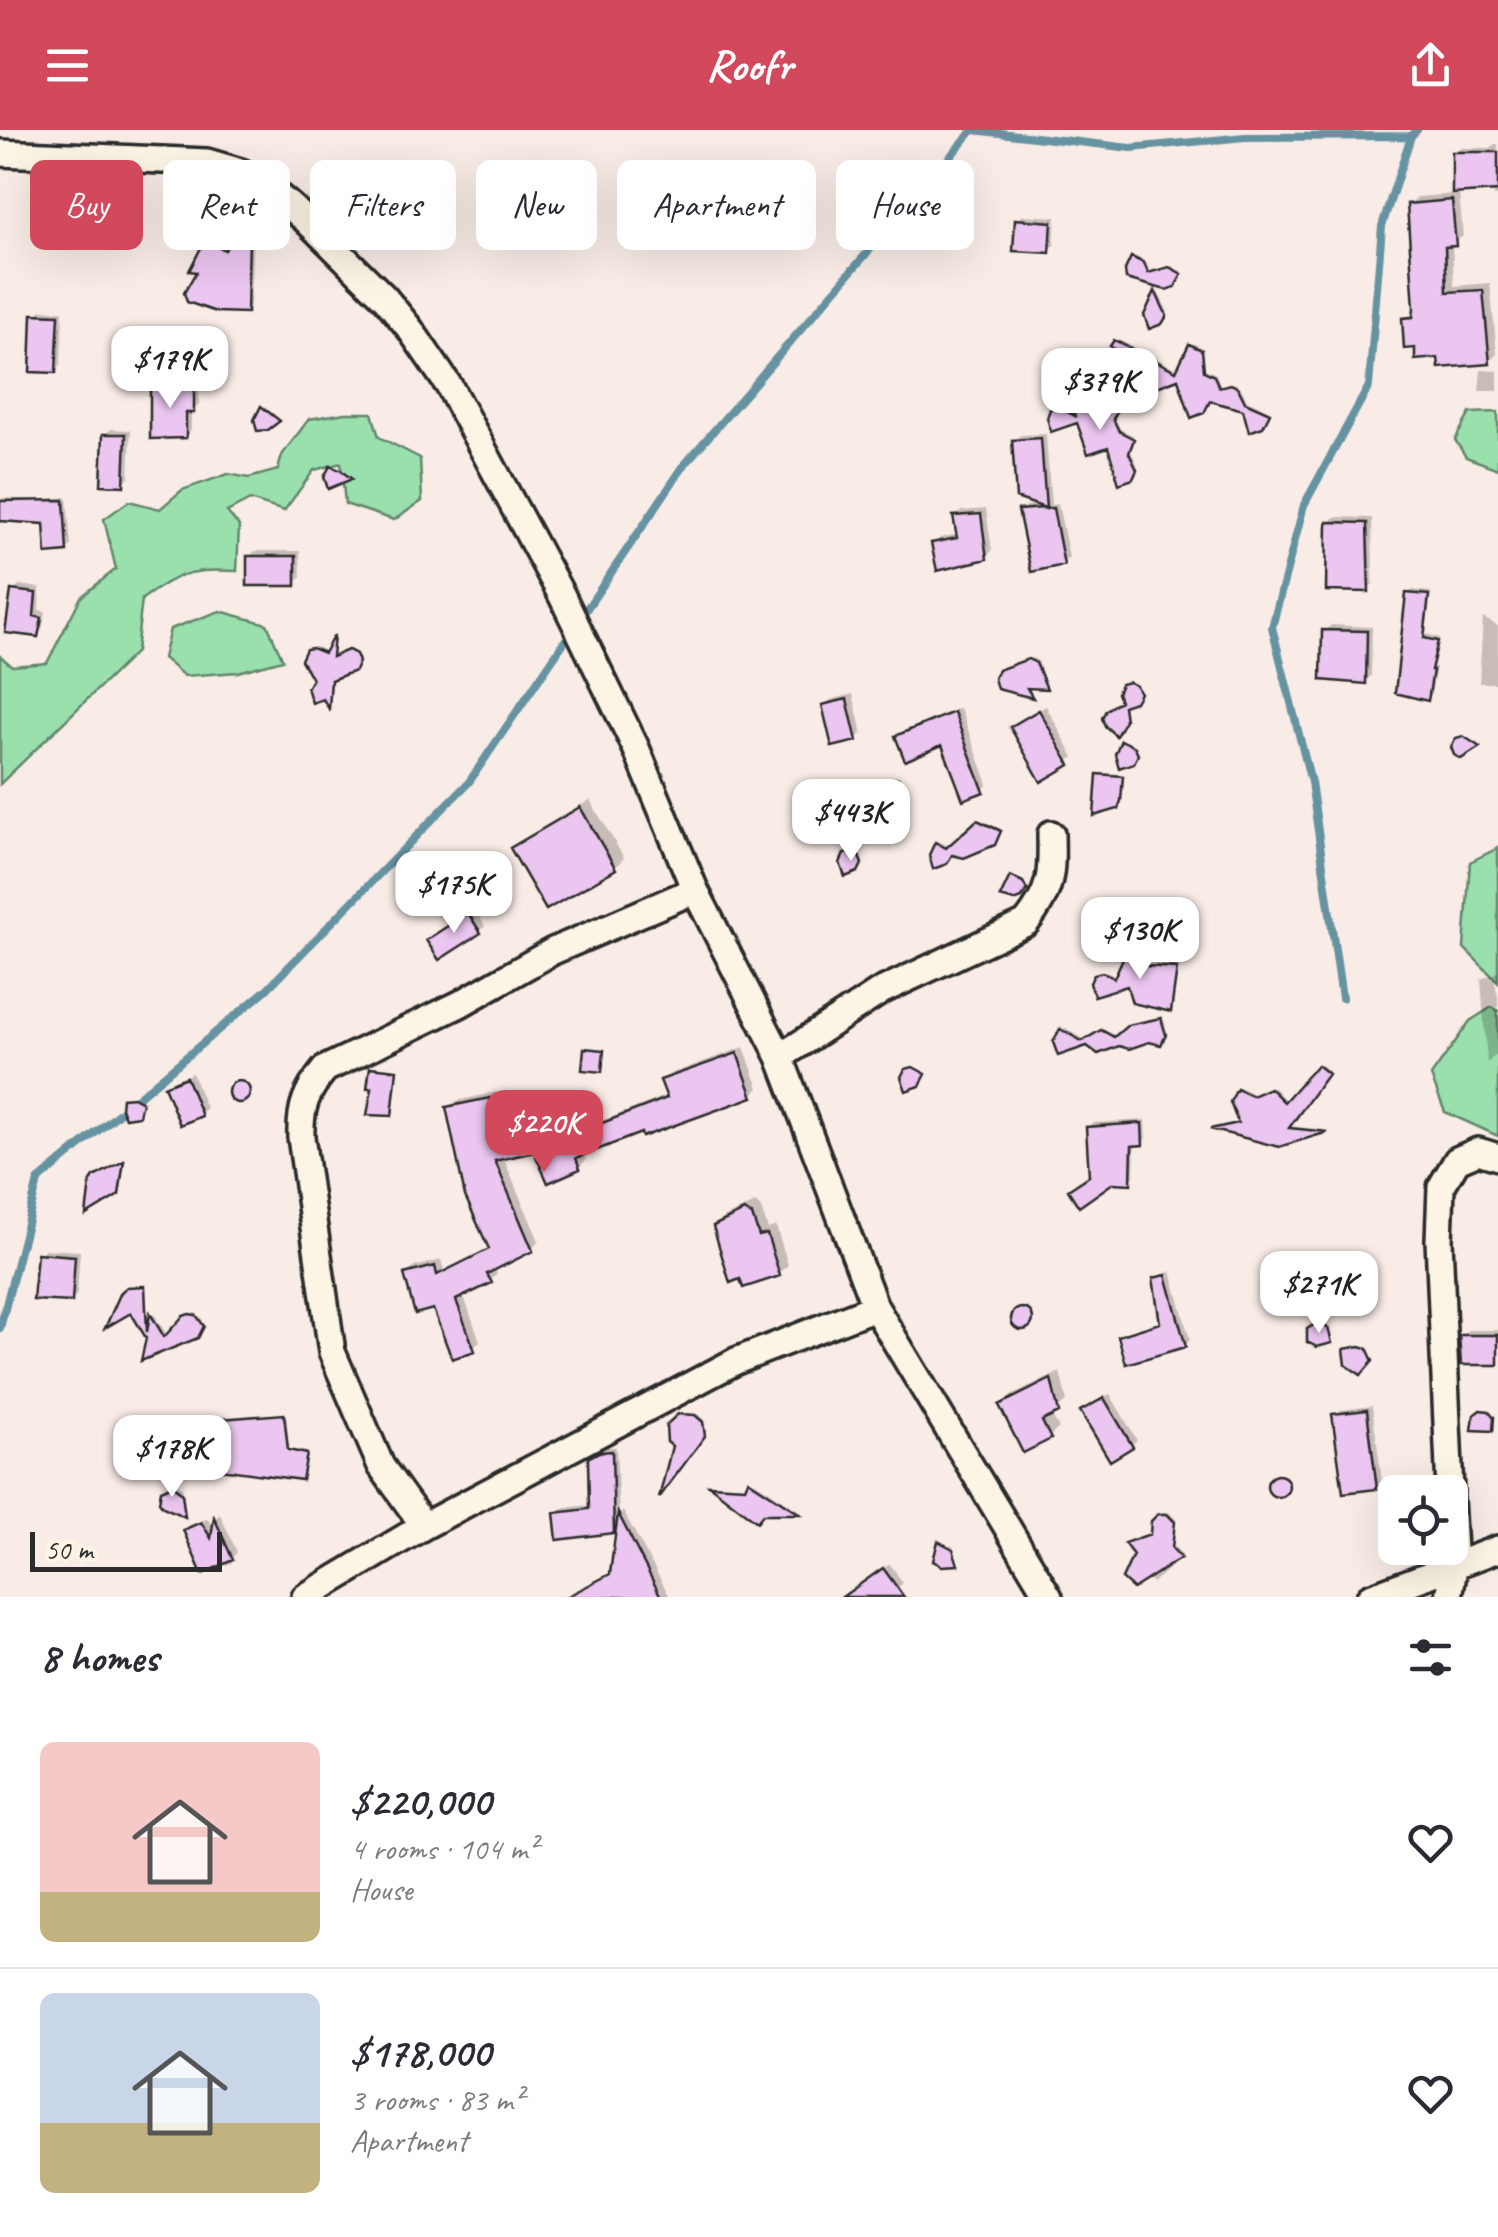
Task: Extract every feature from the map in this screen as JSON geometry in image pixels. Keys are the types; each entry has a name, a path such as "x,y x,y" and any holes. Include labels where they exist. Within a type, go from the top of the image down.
{"street":[{"path":"0,153 206,162 241,172 294,210 385,298 449,386 562,596 636,748 695,890 780,1057 876,1307 1050,1597"},
{"path":"780,1057 881,991 1026,923 1052,881 1051,834"},
{"path":"424,1526 381,1466 332,1352 300,1108 310,1086 325,1069 460,1004 553,951 695,890"},
{"path":"1449,1475 1439,1240 1442,1188 1457,1160 1478,1152 1498,1157"},
{"path":"305,1597 424,1526 736,1361 876,1307"},
{"path":"1370,1597 1498,1549"},
{"path":"1449,1597 1454,1565"}],"green space":[{"path":"1498,412 1498,469 1466,457 1455,440 1470,413"},
{"path":"372,413 379,437 420,458 422,501 394,520 345,504 341,463 314,470 284,511 250,500 227,512 239,526 237,571 186,574 142,599 136,652 0,784 0,656 12,666 47,663 81,597 116,569 104,519 129,501 160,509 182,490 228,474 249,478 278,470 282,455 309,419"},
{"path":"220,611 267,624 283,660 238,672 184,676 163,658 170,629"},
{"path":"1498,848 1498,982 1464,948 1470,862"},
{"path":"1492,1007 1498,1011 1498,1136 1445,1112 1431,1076 1470,1021"}],"building":[{"path":"1452,152 1498,152 1498,191 1452,194"},
{"path":"1452,200 1456,246 1445,247 1447,292 1483,290 1490,364 1439,368 1438,358 1415,360 1415,348 1404,349 1402,318 1413,317 1414,308 1407,204"},
{"path":"1015,219 1052,222 1050,253 1013,251"},
{"path":"200,250 249,250 247,313 216,312 187,302 184,293 196,272 189,271"},
{"path":"1131,257 1144,263 1148,273 1169,267 1182,274 1175,287 1166,290 1126,279"},
{"path":"1155,291 1167,316 1162,324 1149,329 1144,315"},
{"path":"32,314 59,315 56,373 30,372"},
{"path":"1114,340 1176,371 1189,344 1202,350 1204,371 1214,376 1219,387 1231,384 1238,388 1245,402 1270,413 1263,427 1249,432 1243,410 1210,401 1204,413 1191,418 1178,379 1157,387 1110,346"},
{"path":"150,386 194,386 194,413 186,413 186,438 150,439"},
{"path":"1125,396 1113,419 1119,431 1134,439 1129,453 1137,470 1133,479 1119,484 1108,447 1088,454 1077,423 1051,432 1047,418 1050,409 1058,407 1075,416 1072,407"},
{"path":"261,406 280,421 268,430 257,431 254,420"},
{"path":"103,434 126,434 124,486 101,485"},
{"path":"1041,438 1046,509 1053,508 1064,565 1031,572 1018,510 1045,508 1016,498 1012,440"},
{"path":"330,466 352,479 328,489 324,477"},
{"path":"64,500 67,552 46,554 44,524 0,521 0,501"},
{"path":"981,514 987,559 937,571 931,543 957,538 953,516"},
{"path":"1327,522 1367,523 1369,592 1326,591"},
{"path":"247,556 296,556 296,586 247,586"},
{"path":"11,590 36,593 34,616 42,618 38,637 5,633"},
{"path":"1406,593 1429,595 1424,638 1438,641 1428,701 1395,693"},
{"path":"1322,630 1367,631 1366,684 1321,680"},
{"path":"334,635 332,657 348,650 356,654 359,662 355,671 331,680 329,709 323,699 312,703 307,688 312,679 301,660 306,649 324,653"},
{"path":"1028,659 1036,663 1047,689 1027,688 1033,698 997,689 994,678 998,670"},
{"path":"1129,682 1140,693 1135,702 1123,706 1125,720 1116,736 1102,718 1106,710 1120,701 1117,693 1121,684"},
{"path":"847,699 857,741 832,747 822,705"},
{"path":"1039,710 1070,765 1041,782 1010,727"},
{"path":"954,712 984,792 963,800 942,745 905,761 895,736"},
{"path":"1463,736 1480,747 1461,759 1451,747 1456,738"},
{"path":"1121,740 1135,747 1138,755 1134,763 1119,768 1115,754"},
{"path":"1097,774 1123,776 1118,809 1094,816"},
{"path":"898,778 903,790 899,798 879,798 876,806 865,809 855,801 864,783 876,789 886,780"},
{"path":"822,799 841,809 834,822 820,826 815,813"},
{"path":"580,807 616,869 546,910 510,848"},
{"path":"977,820 1001,831 995,845 964,858 952,855 947,864 933,869 929,855 935,842 946,848"},
{"path":"844,854 859,856 862,864 858,872 845,877 840,863"},
{"path":"1010,876 1023,882 1027,890 1014,901 1000,897"},
{"path":"468,913 481,933 439,960 426,940"},
{"path":"1128,947 1142,954 1147,966 1177,968 1171,1012 1132,1003 1127,986 1094,996 1090,983 1094,974 1102,972 1114,978"},
{"path":"1161,1018 1166,1035 1161,1045 1149,1042 1129,1049 1119,1046 1098,1054 1087,1046 1058,1056 1053,1042 1060,1029 1082,1041 1101,1030 1114,1037 1128,1025"},
{"path":"584,1048 604,1050 602,1072 582,1070"},
{"path":"737,1053 753,1097 576,1158 580,1169 548,1183 534,1152 495,1161 533,1251 487,1274 492,1283 456,1300 475,1351 452,1359 433,1309 415,1314 404,1274 435,1266 437,1275 489,1249 465,1196 446,1107 490,1098 496,1125 552,1105 566,1137 667,1098 660,1080"},
{"path":"1317,1065 1328,1074 1289,1128 1328,1132 1279,1147 1210,1129 1238,1123 1230,1102 1237,1089 1252,1096 1270,1088 1284,1102"},
{"path":"370,1067 397,1070 392,1116 367,1115 372,1088 367,1088"},
{"path":"913,1067 926,1074 920,1086 906,1091 901,1077 905,1069"},
{"path":"186,1077 202,1116 180,1125 164,1086"},
{"path":"239,1081 247,1084 247,1100 239,1103 231,1100 228,1092 231,1084"},
{"path":"133,1097 142,1102 139,1116 125,1118 122,1098"},
{"path":"1142,1123 1143,1145 1132,1146 1131,1184 1113,1183 1079,1207 1068,1190 1089,1176 1086,1127"},
{"path":"124,1161 119,1195 86,1215 94,1177"},
{"path":"744,1211 752,1215 759,1236 767,1234 780,1276 743,1288 740,1279 730,1283 713,1226"},
{"path":"37,1253 75,1256 72,1302 33,1300"},
{"path":"1166,1275 1186,1347 1126,1364 1118,1336 1160,1323 1153,1278"},
{"path":"145,1286 147,1332 150,1313 164,1337 189,1314 196,1315 204,1326 198,1338 141,1361 146,1338 131,1313 105,1328 121,1292 127,1287"},
{"path":"1022,1308 1030,1311 1030,1327 1022,1330 1014,1327 1011,1319 1014,1311"},
{"path":"1317,1323 1328,1328 1332,1343 1317,1347 1307,1342 1307,1329"},
{"path":"1459,1335 1498,1335 1498,1365 1461,1365"},
{"path":"1367,1348 1373,1361 1361,1375 1346,1365 1344,1349"},
{"path":"1051,1379 1059,1413 1042,1421 1051,1439 1023,1453 999,1405"},
{"path":"1104,1398 1133,1447 1110,1461 1080,1411"},
{"path":"1367,1410 1377,1489 1343,1493 1332,1414"},
{"path":"1480,1410 1489,1411 1494,1417 1493,1431 1472,1430 1474,1415"},
{"path":"284,1414 288,1450 307,1454 302,1480 219,1469 221,1419"},
{"path":"678,1414 695,1415 703,1422 705,1436 659,1498 672,1446 667,1442 666,1425"},
{"path":"133,1424 142,1427 142,1445 133,1448 124,1445 121,1436 124,1427"},
{"path":"612,1451 614,1533 557,1540 554,1513 589,1509 588,1458"},
{"path":"1274,1475 1282,1475 1289,1486 1282,1497 1274,1497 1267,1490 1267,1482"},
{"path":"748,1480 800,1514 763,1514 757,1522 709,1485 745,1487"},
{"path":"172,1485 182,1493 185,1517 159,1502 161,1490"},
{"path":"618,1513 661,1597 566,1597 610,1574"},
{"path":"1158,1514 1167,1514 1175,1522 1172,1548 1181,1558 1133,1589 1122,1579 1133,1555 1124,1543 1150,1534 1151,1521"},
{"path":"214,1517 233,1560 202,1574 183,1530 201,1522 211,1538"},
{"path":"938,1541 953,1549 958,1565 942,1566 933,1561"},
{"path":"883,1568 904,1597 842,1597"}],"waterway":[{"path":"0,1328 38,1181 266,990 469,782 685,464 973,130 1131,148 1245,137 1411,136"},
{"path":"1342,998 1311,782 1272,627 1304,505 1369,386 1382,226 1411,136 1417,130"}]}
